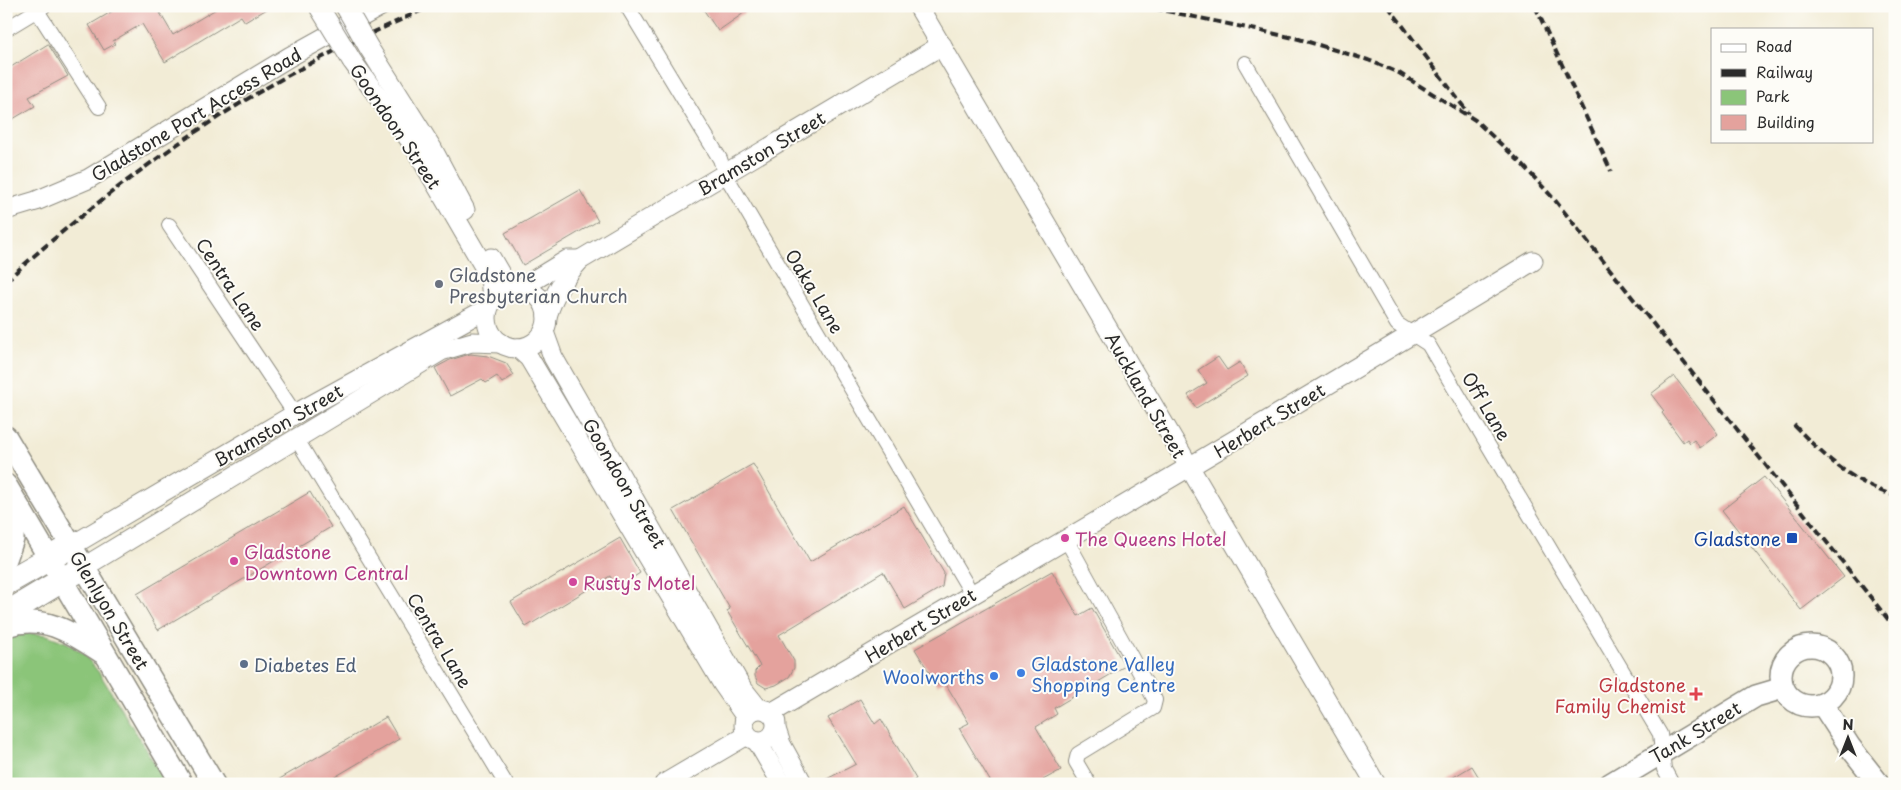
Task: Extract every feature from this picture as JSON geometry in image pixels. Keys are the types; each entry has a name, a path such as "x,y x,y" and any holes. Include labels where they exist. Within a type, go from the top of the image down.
{"highway":[{"path":"6,583 71,546"},
{"path":"6,614 84,567"}],"main road":[{"name":"Glenlyon Street","path":"6,436 214,784"},
{"name":"Glenlyon Street","path":"10,492 182,784"},
{"path":"6,558 13,539 10,492"},
{"path":"6,626 17,622 33,621 50,624 69,631 107,656"},
{"path":"1807,646 1818,647 1836,659 1840,674 1838,690 1831,699 1822,704 1812,706 1795,702 1783,688 1780,679 1784,661 1798,649 1807,646"},
{"name":"Tank Street","path":"1610,784 1756,696 1783,688"},
{"path":"1822,704 1850,747 1879,784"}],"street":[{"name":"Goondoon Street","path":"319,6 352,61 417,151 490,277 490,304"},
{"name":"Goondoon Street","path":"345,6 515,288"},
{"name":"Gladstone Port Access Road","path":"6,210 36,202 88,179 280,62 381,6"},
{"name":"Oaka Lane","path":"627,6 720,159 725,174 972,594"},
{"name":"Auckland Street","path":"918,6 1376,784"},
{"path":"6,29 39,8 99,108"},
{"name":"Bramston Street","path":"546,324 555,294 564,278 580,260 942,46"},
{"name":"Off Lane","path":"1245,63 1397,324 1428,344 1660,734 1664,769 1672,784"},
{"name":"Centra Lane","path":"169,225 295,414"},
{"name":"Bramston Street","path":"515,288 567,260 580,260"},
{"name":"Herbert Street","path":"752,738 769,739 762,717 1189,469 1533,261"},
{"path":"515,288 536,294 546,308 546,324 537,340 528,346 510,345 490,332 488,324 490,304 500,293 515,288"},
{"name":"Bramston Street","path":"71,546 295,414 490,304"},
{"name":"Goondoon Street","path":"546,324 553,357 742,688 781,744 804,784"},
{"name":"Bramston Street","path":"84,567 442,351 472,342 510,345"},
{"name":"Goondoon Street","path":"510,345 529,358 722,683 762,717"},
{"name":"Centra Lane","path":"296,438 506,784"},
{"path":"1066,539 1155,700 1153,708 1078,754 1076,762 1089,784"},
{"path":"762,717 743,726 782,784"},
{"path":"664,784 752,738"}],"green space":[{"path":"29,633 47,635 68,643 84,654 100,674 167,784 6,784 6,637"}],"building":[{"path":"121,6 156,6 173,35 221,6 272,6 245,22 241,16 165,62 142,24 113,41 115,44 104,50 89,25"},
{"path":"701,6 754,6 718,31"},
{"path":"48,44 68,76 29,97 35,106 6,123 6,70"},
{"path":"580,190 598,221 523,265 505,233"},
{"path":"470,354 488,356 506,363 514,375 502,383 497,376 486,383 482,379 450,396 435,368 450,360"},
{"path":"1218,357 1227,370 1240,362 1248,376 1196,408 1188,395 1207,383 1198,370"},
{"path":"1674,376 1718,434 1700,448 1694,440 1690,443 1687,439 1683,442 1651,394"},
{"path":"753,464 810,562 904,506 944,573 942,587 905,609 883,572 779,635 794,661 794,668 789,677 776,685 766,688 758,683 755,671 760,666 727,611 730,609 673,510"},
{"path":"1764,477 1844,577 1801,610 1722,510"},
{"name":"Gladstone Downtown Central","path":"310,492 331,527 158,630 137,594"},
{"name":"Rusty’s Motel","path":"620,538 640,573 617,588 610,576 526,627 511,602"},
{"name":"Gladstone Valley Shopping Centre","path":"1052,571 1078,616 1092,608 1125,666 1054,708 1057,714 1036,727 1061,770 1043,780 1045,784 992,784 959,728 969,723 944,681 937,685 915,649"},
{"path":"860,699 875,724 881,719 916,779 908,784 817,784 856,764 828,718"},
{"path":"386,717 399,739 323,784 271,784"},
{"path":"1472,766 1483,784 1442,784"}],"railway":[{"path":"6,281 117,188 197,131 279,80 431,6"},
{"path":"1143,6 1299,39 1368,60 1399,73 1475,120 1519,161 1554,199 1895,628"},
{"path":"1388,6 1469,114"},
{"path":"1535,6 1611,171"},
{"path":"1794,425 1828,458 1852,476 1895,496"}],"place":[{"name":"Gladstone Presbyterian Church","path":"439,284"},
{"name":"The Queens Hotel","path":"1065,538"},
{"name":"Gladstone","path":"1792,538"},
{"name":"Gladstone Downtown Central","path":"234,561"},
{"name":"Rusty’s Motel","path":"573,582"},
{"name":"Diabetes Ed","path":"244,664"},
{"name":"Gladstone Valley Shopping Centre","path":"1021,673"},
{"name":"Woolworths","path":"994,676"},
{"name":"Gladstone Family Chemist","path":"1696,694"}]}
